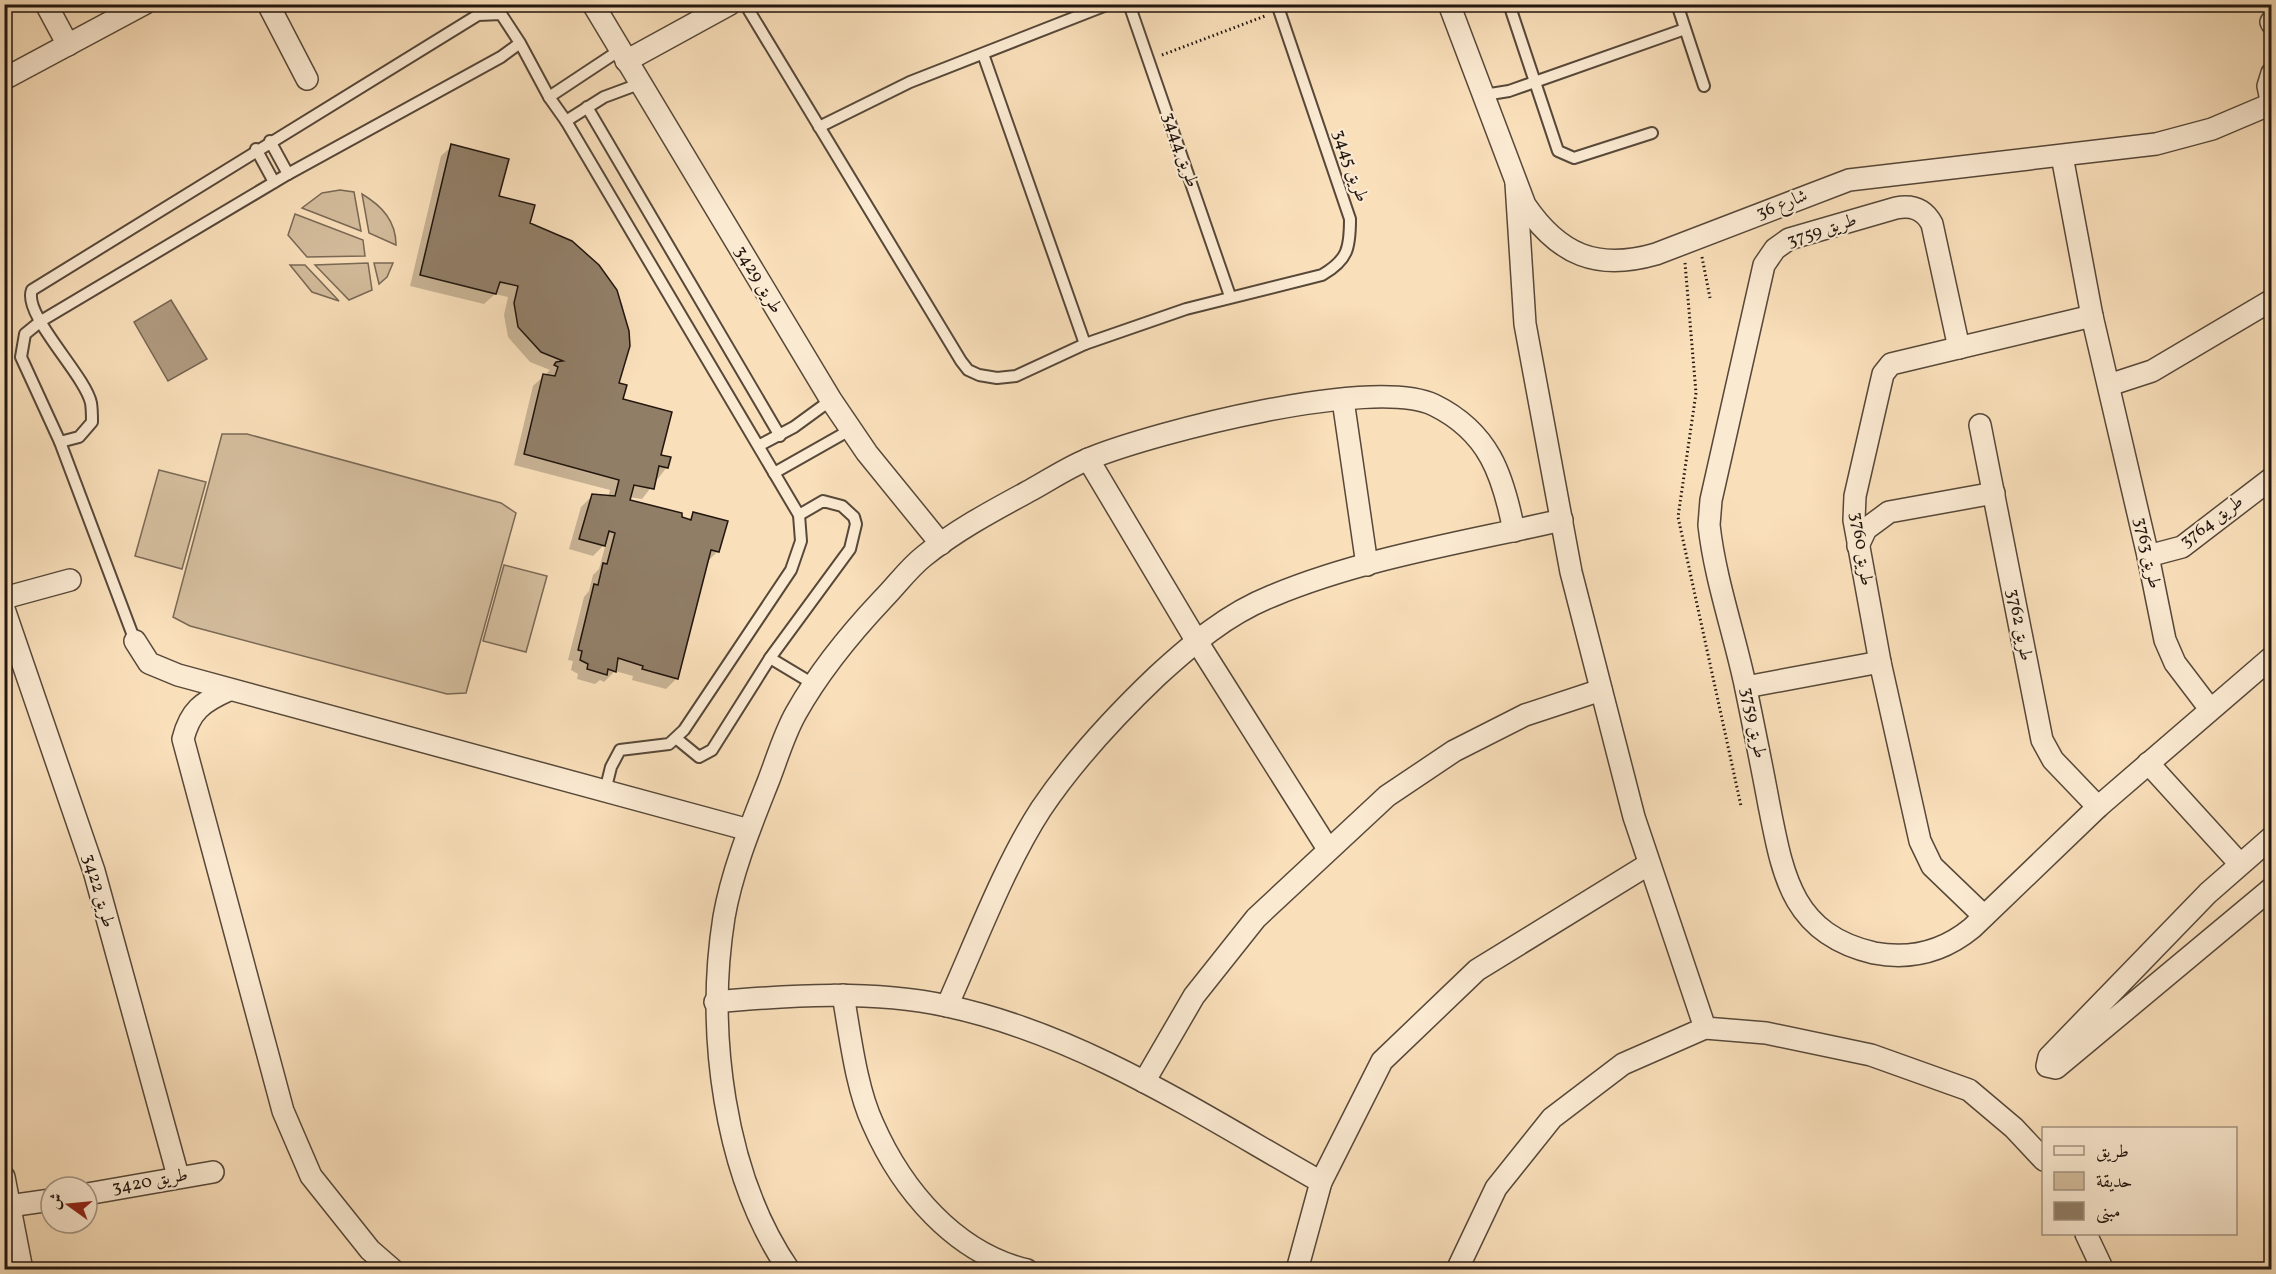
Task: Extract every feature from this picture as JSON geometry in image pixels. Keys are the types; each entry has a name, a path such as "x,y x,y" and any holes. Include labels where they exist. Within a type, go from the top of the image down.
{"street":[{"path":"46,4 68,45"},
{"path":"4,79 144,4"},
{"path":"268,4 308,79"},
{"name":"طريق 3429","path":"593,4 639,84 850,430 941,544"},
{"path":"623,55 730,4"},
{"name":"شارع 36","path":"1449,4 1525,205 1548,234 1568,250 1595,260 1640,259 1849,180 2062,156 2188,136 2235,121 2271,105"},
{"path":"2271,73 2268,86 2271,105"},
{"name":"طريق 3763","path":"2062,156 2092,316 2169,652 2210,709"},
{"path":"1516,183 1525,324 1571,572 1634,817 1705,1028"},
{"name":"طريق 3759","path":"1959,348 1932,224 1919,210 1904,206 1789,239 1769,256 1761,274 1709,514 1710,536 1746,687 1782,870 1795,899 1816,924 1837,939 1861,949 1907,955 1922,954 1949,944 1984,916 2098,807 2271,657"},
{"path":"2109,385 2152,371 2271,300"},
{"name":"طريق 3760","path":"1984,916 1938,872 1923,851 1880,662 1853,508 1883,374 1887,368 1902,360 2092,316"},
{"path":"789,1269 776,1252 742,1173 722,1089 716,1002 725,915 749,830 795,714 848,638 922,558 972,522 1088,459 1150,438 1214,421 1343,400 1398,396 1430,403 1459,420 1483,443 1500,472 1514,531"},
{"path":"1343,400 1367,565"},
{"name":"طريق 3762","path":"1980,425 2042,740 2054,760 2098,807"},
{"path":"1088,459 1196,640 1328,849"},
{"name":"طريق 3764","path":"2148,556 2182,547 2271,478"},
{"path":"1858,486 1871,503 1889,512"},
{"path":"1858,546 1866,529 1889,512 1994,493"},
{"path":"947,1006 1004,880 1040,811 1085,748 1196,640 1235,613 1272,596 1367,565 1562,520"},
{"path":"4,598 70,580"},
{"name":"طريق 3422","path":"4,609 94,872 178,1176"},
{"path":"135,641 149,663 160,669 229,690 749,830"},
{"path":"1746,687 1880,662"},
{"path":"229,690 200,707 188,719 183,739 239,941 282,1111 311,1176 370,1250 393,1269"},
{"path":"1144,1082 1194,996 1256,918 1387,796 1454,751 1525,715 1601,690"},
{"path":"2148,763 2240,864"},
{"path":"2271,837 2240,864 2049,1057 2047,1066 2056,1068 2271,888"},
{"path":"1297,1269 1321,1182 1382,1061 1477,970 1649,864"},
{"path":"843,995 854,1057 872,1123 906,1183 953,1235 1007,1265 1027,1269"},
{"path":"716,1002 781,996 843,995 947,1006 1027,1029 1085,1052 1144,1082 1321,1182"},
{"path":"1457,1269 1496,1188 1552,1118 1623,1064 1705,1028 1766,1033 1871,1055 1969,1090 2014,1128 2042,1159"},
{"name":"طريق 3420","path":"99,1192 178,1176 213,1172"},
{"path":"4,1177 22,1269"},
{"path":"9,1206 39,1202"},
{"path":"2087,1235 2103,1269"}],"lane":[{"path":"745,4 819,127 910,82 1109,4"},
{"name":"طريق 3444","path":"1129,4 1230,296"},
{"path":"1509,4 1558,151 1565,157 1574,158 1652,133"},
{"path":"1677,4 1704,86"},
{"name":"طريق 3445","path":"819,127 968,370 997,378 1016,376 1085,344 1230,296 1322,275 1339,265 1350,239 1350,219 1278,8"},
{"path":"60,442 79,437 92,422 91,401 31,305 29,297 32,290 256,149 477,15 501,14 760,445 799,515 801,541 791,570 677,739 662,747 620,750 611,767 605,791"},
{"path":"1484,95 1536,81 1685,29"},
{"path":"135,641 60,442 21,357 25,334 41,321 274,182 480,68 520,43"},
{"path":"983,54 1085,344"},
{"path":"549,97 623,55"},
{"path":"566,121 604,97 639,84"},
{"path":"587,107 780,436"},
{"path":"270,141 288,174"},
{"path":"256,149 274,182"},
{"path":"760,445 780,436 831,400"},
{"path":"774,473 850,430"},
{"path":"677,739 699,757 712,750 770,658 850,549 856,524 854,517 834,503 823,501 799,515"},
{"path":"770,658 815,685"}],"path":[{"path":"1149,60 1278,8"},
{"path":"1699,237 1710,298"}],"green space":[{"path":"340,190 354,192 361,231 302,208 322,193"},
{"path":"362,194 382,209 391,221 396,245 369,233"},
{"path":"295,214 363,240 365,256 307,257 288,235"},
{"path":"368,263 372,290 349,300 315,265"},
{"path":"374,263 393,263 387,277 379,284"},
{"path":"290,265 305,265 339,301 312,292"},
{"path":"222,434 247,434 501,503 516,513 466,693 447,694 190,626 173,617"},
{"path":"159,470 206,482 182,569 135,556"},
{"path":"504,565 547,576 526,652 483,641"}],"shaded area":[{"path":"171,300 207,359 168,381 134,322"}],"building":[{"path":"451,144 509,159 499,196 535,205 530,223 572,241 599,265 617,290 629,331 630,346 619,383 627,385 623,399 672,412 661,455 671,457 668,468 659,466 654,489 634,485 630,500 682,513 682,517 691,520 693,512 728,521 719,552 711,550 678,679 642,669 643,666 618,658 616,672 608,669 607,675 587,669 588,664 580,660 582,651 578,650 594,584 598,585 603,563 607,564 615,533 609,531 605,546 579,539 592,494 615,496 619,480 524,454 543,374 555,376 558,367 554,365 556,362 563,361 541,352 518,327 514,303 518,286 500,282 496,294 420,275"}]}
